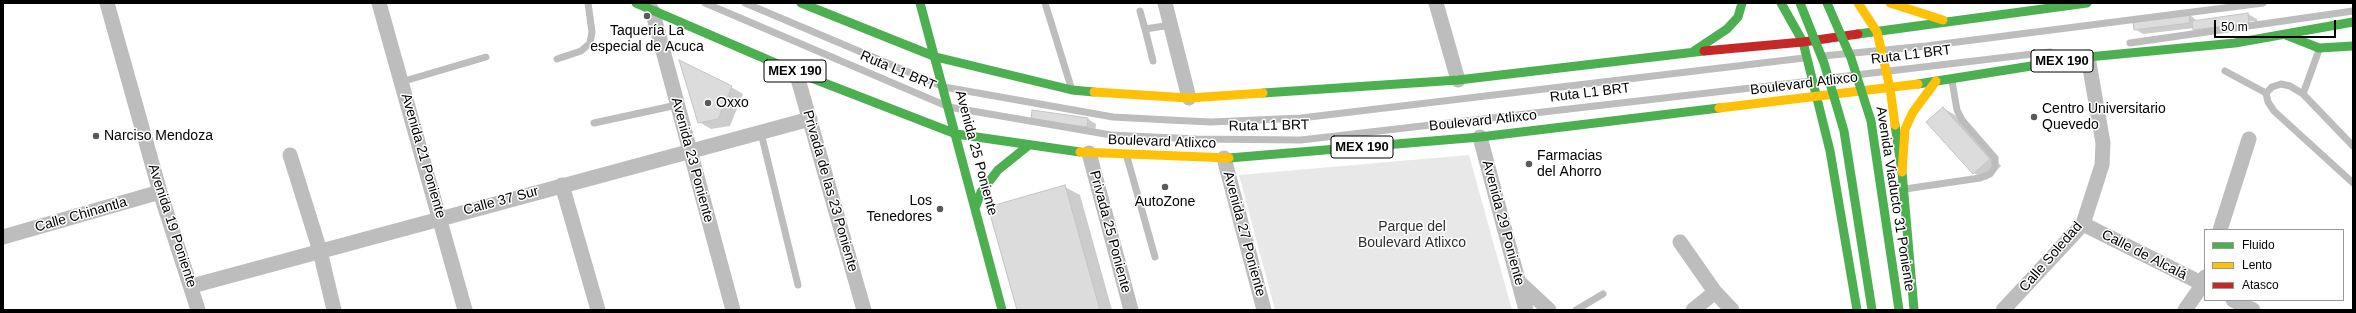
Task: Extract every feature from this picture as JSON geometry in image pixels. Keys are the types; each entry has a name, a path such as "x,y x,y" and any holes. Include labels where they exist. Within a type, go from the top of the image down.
{"main road":[{"name":"Boulevard Atlixco","path":"636,3 796,72 956,134 1089,153 1224,158 1480,137 1890,88 2088,57 2178,50 2286,35 2353,22"},
{"path":"801,3 936,57 1072,90 1189,98 1458,80 1692,52 1803,42 2087,3"},
{"name":"Avenida 25 Poniente","path":"920,3 976,206 1002,310"},
{"path":"1692,52 1727,29 1738,17 1742,3"},
{"path":"1781,3 1803,42 1807,58 1830,151 1857,310"},
{"path":"1800,3 1824,64 1844,130 1872,310"},
{"name":"Avenida Viaducto 31 Poniente","path":"1827,3 1851,58 1871,121 1899,310"},
{"path":"1858,3 1877,32 1890,88 1902,172 1914,309 1899,310"},
{"path":"1890,3 1950,22"},
{"path":"2286,35 2319,48 2353,46"},
{"path":"1902,172 1905,129 1913,112 1936,81"},
{"path":"976,206 981,192 998,170 1029,144"}],"street":[{"name":"Avenida 19 Poniente","path":"107,3 160,192 192,286 198,310"},
{"name":"Avenida 21 Poniente","path":"379,3 465,310"},
{"path":"1165,3 1189,98"},
{"path":"1436,3 1458,80"},
{"name":"Avenida 23 Poniente","path":"652,10 733,310"},
{"name":"Calle Soledad","path":"2003,310 2083,224 2102,165 2103,143 2088,57"},
{"name":"Privada de las 23 Poniente","path":"796,72 864,310"},
{"name":"Calle 37 Sur","path":"192,286 562,185 690,153 810,119"},
{"name":"Avenida 29 Poniente","path":"1480,137 1526,310"},
{"path":"2220,229 2249,139"},
{"name":"Privada 25 Poniente","path":"1089,153 1131,310"},
{"path":"290,155 320,251 334,310"},
{"name":"Avenida 27 Poniente","path":"1224,158 1264,310"},
{"path":"562,185 598,310"},
{"name":"Calle Chinantla","path":"3,237 160,192"},
{"name":"Calle de Alcalá","path":"2083,224 2204,282"},
{"path":"1680,242 1714,292 1732,310"},
{"path":"1518,281 1549,310"},
{"path":"2185,310 2204,282"},
{"path":"1693,310 1714,292"},
{"path":"2235,301 2253,310"}],"lane":[{"path":"557,59 582,51 590,43 592,32 588,3"},
{"name":"Ruta L1 BRT","path":"705,3 949,106 1111,135 1196,140 1301,140 2060,51"},
{"name":"Ruta L1 BRT","path":"745,3 944,87 1113,117 1211,122 1301,118 1881,50 2263,3"},
{"path":"1045,3 1072,90"},
{"path":"1140,11 1153,61"},
{"path":"2123,44 2353,11"},
{"path":"1145,28 1171,25"},
{"path":"2303,94 2319,48"},
{"path":"402,82 486,57"},
{"path":"2225,71 2266,93 2268,102 2274,111 2353,183"},
{"path":"1903,189 1980,178 1990,174 1995,167 1995,158 1962,120 1957,110 1952,78"},
{"path":"2266,93 2272,87 2281,84 2290,86 2303,94 2353,146"},
{"path":"594,123 678,105"},
{"path":"761,133 798,284"},
{"path":"1127,155 1155,257"},
{"path":"1576,310 1603,294"}],"green space":[{"name":"Parque del Boulevard Atlixco","path":"1469,155 1512,310 1275,310 1239,175"}],"building":[{"path":"2189,13 2190,23 2134,30 2133,20"},
{"path":"2248,13 2249,23 2193,30 2192,21"},
{"name":"Oxxo","path":"679,60 732,86 718,119 698,123"},
{"path":"1943,107 1990,159 1973,174 1926,122"},
{"path":"1032,110 1088,118 1087,127 1031,120"},
{"path":"1065,185 1100,310 1017,310 988,207"}],"traffic: fast":[{"path":"636,3 796,72 956,134 1080,152"},
{"path":"801,3 936,57 1072,90 1094,92"},
{"path":"920,3 1002,310"},
{"path":"1694,51 1727,29 1738,17 1742,3"},
{"path":"1781,3 1803,42 1830,151 1857,310"},
{"path":"1800,3 1824,63 1844,131 1872,310"},
{"path":"1827,3 1851,58 1871,121 1899,310"},
{"path":"1858,34 2087,3"},
{"path":"1918,84 2088,57 2235,43 2353,22"},
{"path":"2286,35 2319,48 2353,46"},
{"path":"1263,93 1458,80 1704,51"},
{"path":"1229,158 1480,137 1719,108"},
{"path":"1895,125 1902,172 1914,310"},
{"path":"976,206 981,192 998,170 1029,145"}],"traffic: slow":[{"path":"1858,3 1877,32 1890,88 1895,125"},
{"path":"1890,3 1943,20"},
{"path":"1902,172 1905,129 1913,112 1936,81"},
{"path":"1719,108 1918,84"},
{"path":"1094,92 1189,98 1263,93"},
{"path":"1080,152 1229,158"}],"traffic: jam":[{"path":"1704,51 1803,42 1858,34"}],"place":[{"name":"Taquería La especial de Acuca","path":"647,16"},
{"name":"Oxxo","path":"708,103"},
{"name":"Centro Universitario Quevedo","path":"2034,117"},
{"name":"Narciso Mendoza","path":"96,136"},
{"name":"Farmacias del Ahorro","path":"1529,164"},
{"name":"AutoZone","path":"1165,187"},
{"name":"Los Tenedores","path":"940,209"}]}
